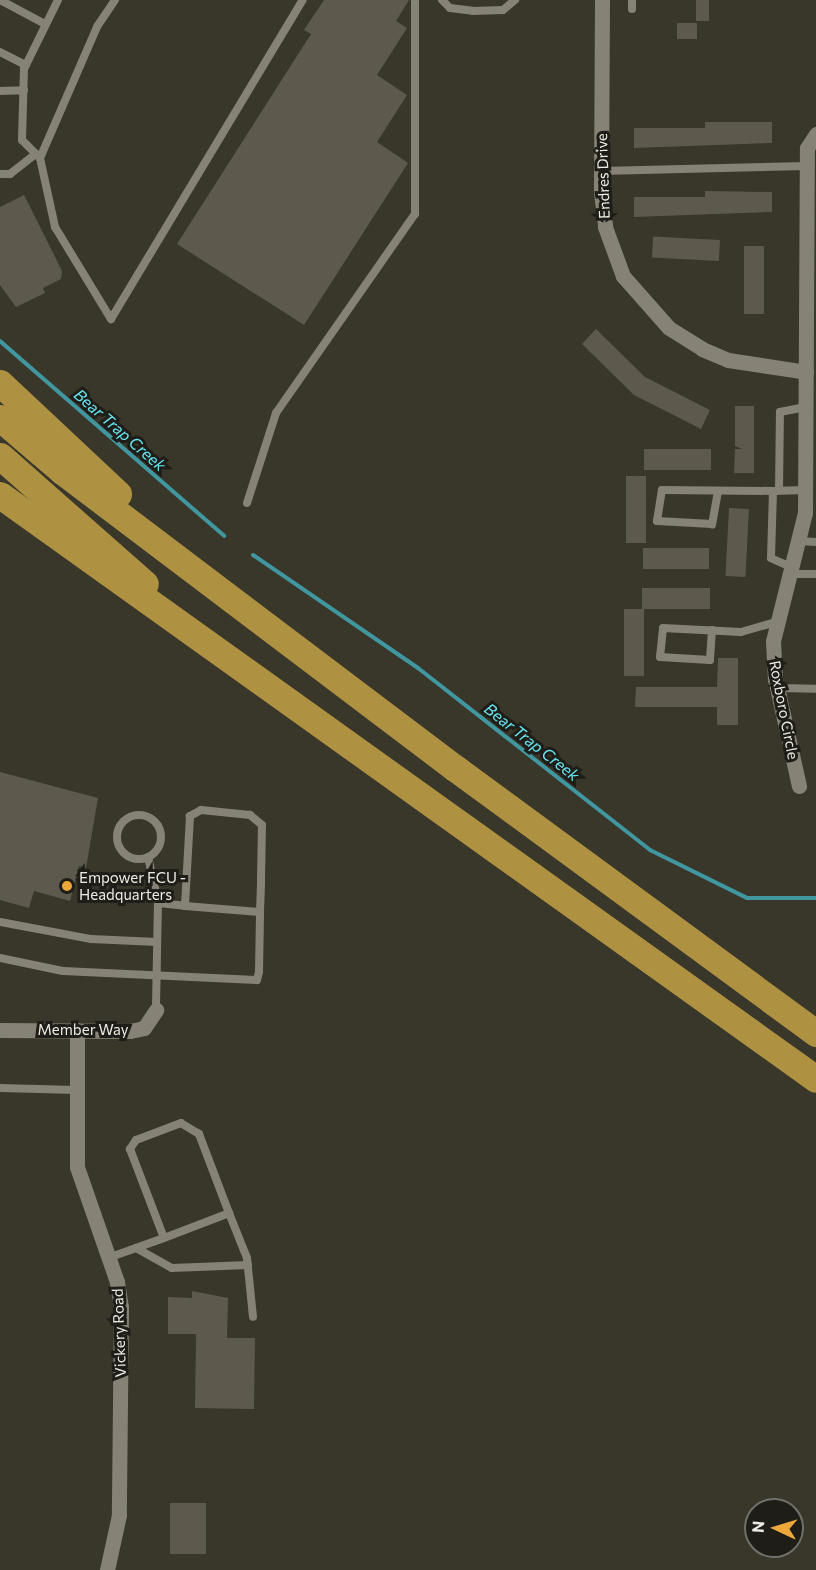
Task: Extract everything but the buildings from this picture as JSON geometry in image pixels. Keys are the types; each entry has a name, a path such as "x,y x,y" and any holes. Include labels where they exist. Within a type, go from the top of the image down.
{"highway":[{"path":"0,383 227,595"},
{"path":"0,418 227,595 816,1033"},
{"path":"0,456 261,687"},
{"path":"0,495 261,687 816,1079"}],"street":[{"name":"Endres Drive","path":"602,0 601,171 606,227 615,259 643,303 669,328 728,360 806,372"},
{"name":"Roxboro Circle","path":"799,786 777,688 775,622 799,541 811,435 806,372 811,295 807,166 814,135"},
{"name":"Member Way","path":"0,1030 144,1028 156,1010"},
{"name":"Vickery Road","path":"77,1030 77,1167 108,1258 121,1320 119,1515 107,1570"}],"lane":[{"path":"0,0 45,24"},
{"path":"58,0 26,65 22,140 38,156 55,227 111,319 303,0"},
{"path":"0,174 10,174 38,156 97,27 115,0"},
{"path":"247,503 276,413 415,214 415,0"},
{"path":"442,0 450,8 473,11 503,10 515,0"},
{"path":"632,0 632,9"},
{"path":"0,52 26,65"},
{"path":"0,91 24,90"},
{"path":"601,171 807,166"},
{"path":"809,403 780,412 771,558 790,571 816,574"},
{"path":"718,490 712,524 657,521 662,490 718,490 776,491 805,490"},
{"path":"799,541 816,542"},
{"path":"712,630 710,660 660,657 663,628 712,630 741,632 775,622"},
{"path":"777,688 816,689"},
{"path":"0,958 63,971 257,980 260,912 259,818 201,810 190,816 185,906"},
{"path":"146,816 158,827 159,844 148,857 131,858 119,846 118,830 129,817 146,816"},
{"path":"148,857 158,903 156,1010"},
{"path":"158,903 260,912"},
{"path":"0,922 81,937 157,942"},
{"path":"0,1088 76,1090"},
{"path":"164,1238 130,1149 165,1125 181,1123 199,1134 229,1213 248,1265 253,1317"},
{"path":"108,1258 229,1213"},
{"path":"136,1248 172,1268 248,1265"}],"waterway":[{"name":"Bear Trap Creek","path":"0,341 224,536"},
{"name":"Bear Trap Creek","path":"253,555 418,668 650,850 747,898 816,898"}],"place":[{"name":"Empower FCU - Headquarters","path":"67,886"}]}
